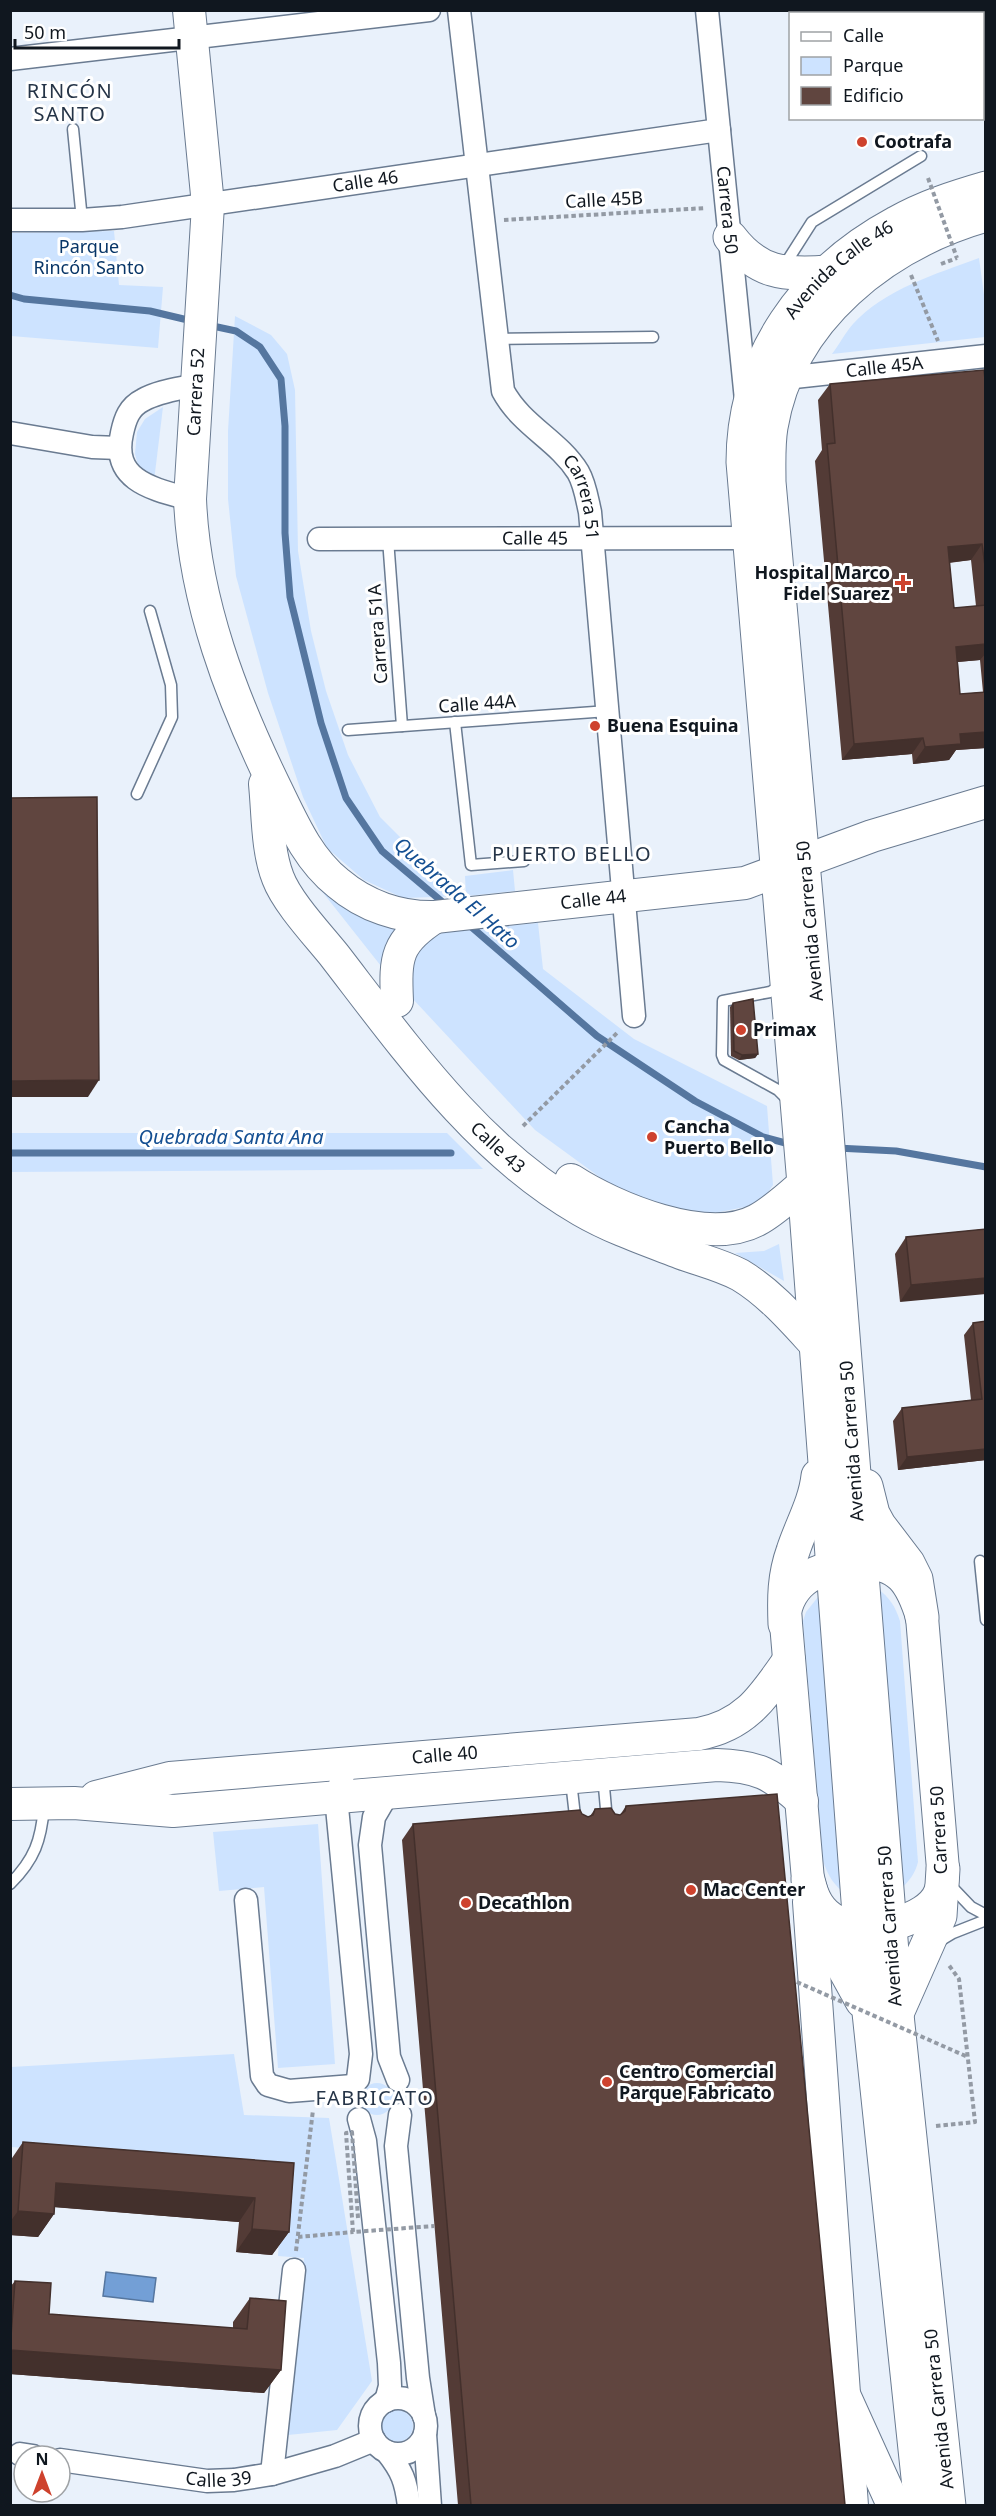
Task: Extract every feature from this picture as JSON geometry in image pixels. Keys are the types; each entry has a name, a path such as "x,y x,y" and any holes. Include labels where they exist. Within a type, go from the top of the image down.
{"main road":[{"name":"Carrera 52","path":"190,24 208,205 190,499 193,546 207,610 237,700 263,763"},
{"name":"Avenida Calle 46","path":"747,409 758,374 773,342 794,309 828,272 870,238 896,223 953,198 986,188"},
{"name":"Avenida Calle 46","path":"785,378 797,353 828,309 872,270 924,238 986,215"},
{"path":"728,222 742,253 753,262 780,272 795,274 828,272"},
{"name":"Avenida Carrera 50","path":"785,378 771,427 770,482 791,866 812,1110 816,1345 836,1425"},
{"name":"Avenida Carrera 50","path":"747,409 743,436 743,462 750,538 791,866 787,981 812,1110"},
{"name":"Calle 44","path":"263,763 304,844 338,883 356,897 376,906 412,916 435,917 726,887 745,883 897,828 986,802"},
{"name":"Calle 43","path":"263,763 277,878 288,896 428,1073 508,1158 560,1198 615,1228 738,1274 780,1306 816,1345"},
{"name":"Calle 43","path":"272,848 471,1090 514,1135 559,1172 582,1187 671,1223 688,1227 718,1228 756,1221 813,1175"},
{"path":"397,1001 395,973 398,955 411,934 435,917"},
{"name":"Avenida Carrera 50","path":"813,1175 836,1425 921,2505"},
{"path":"836,1425 873,1514 908,1563 916,1579 922,1617"},
{"path":"836,1425 813,1501 793,1550 786,1574 784,1596 808,1880 852,2505"},
{"path":"785,1624 788,1601 799,1583 814,1572 847,1563"},
{"name":"Carrera 50","path":"847,1563 880,1563 895,1570 915,1594 922,1617 943,1869 940,1893 931,1906 908,1920 875,1926"},
{"name":"Calle 40","path":"59,1803 170,1778 699,1734 720,1730 737,1721 750,1710 764,1695 789,1660"},
{"name":"Calle 40","path":"10,1804 59,1803 173,1811 717,1765 744,1766 770,1776 802,1801"},
{"path":"808,1880 814,1910 820,1925 883,2016 935,1956 942,1906 943,1869"},
{"path":"808,1880 817,1905 837,1922 875,1926"},
{"name":"Avenida Carrera 50","path":"883,2016 949,2505"},
{"path":"845,2398 894,2505"}],"street":[{"path":"10,59 190,24 429,10"},
{"name":"Carrera 51","path":"459,10 503,391 520,417 568,459 578,473 590,512 624,897 628,1021"},
{"name":"Carrera 50","path":"707,10 747,409"},
{"name":"Calle 46","path":"10,220 82,220 208,205 719,130"},
{"name":"Calle 45A","path":"785,378 986,356"},
{"path":"190,499 154,490 130,475 119,457 119,448 126,415 142,400 196,385"},
{"path":"10,433 92,447 119,448"},
{"name":"Calle 45","path":"319,539 750,538"},
{"path":"347,1763 336,1797 361,2054 350,2103 359,2119 365,2141 390,2386 386,2401 373,2414 370,2422 380,2446 400,2468 407,2483 409,2505"},
{"path":"388,1793 374,1817 370,1845 389,2057 406,2097 400,2115 396,2146 417,2378 425,2425 430,2505"},
{"path":"246,1900 262,2076 268,2085 277,2089 315,2089 356,2083 374,2071 383,2072 398,2080"},
{"path":"359,2119 366,2124 385,2126 400,2115"},
{"path":"272,2474 294,2270"},
{"path":"380,2446 406,2453 421,2443 425,2425 412,2402 395,2399 386,2401"},
{"name":"Calle 39","path":"72,2462 207,2481 252,2479 380,2446"}],"lane":[{"path":"73,129 82,220"},
{"path":"780,272 812,222 921,156"},
{"path":"496,339 653,337"},
{"name":"Carrera 51A","path":"387,539 402,726"},
{"path":"137,794 172,717 171,685 150,610"},
{"name":"Calle 44A","path":"348,730 608,711"},
{"path":"455,722 471,866 524,861"},
{"path":"787,981 770,992 723,1000 722,1055 724,1060 812,1110"},
{"path":"980,1561 986,1620"},
{"path":"603,1774 607,1824"},
{"path":"571,1777 576,1826"},
{"path":"10,1884 21,1874 35,1852 59,1803"},
{"path":"943,1869 957,1894 971,1907 986,1915"},
{"path":"935,1956 953,1933 986,1920"}],"path":[{"path":"928,178 957,258"},
{"name":"Calle 45B","path":"483,221 728,222"},
{"path":"909,269 945,360"},
{"path":"523,1126 628,1021"},
{"path":"934,2127 975,2122 960,1978 935,1956"},
{"path":"781,1975 968,2057"},
{"path":"294,2270 315,2089"},
{"path":"353,2232 346,2133 352,2132 358,2218"},
{"path":"298,2237 435,2226"}],"green space":[{"name":"Parque Rincón Santo","path":"114,231 119,285 163,287 158,348 11,336 11,233"},
{"path":"979,258 985,302 985,337 832,354 853,324 880,301 912,284"},
{"path":"235,316 271,335 287,354 295,390 298,551 311,631 326,691 348,755 380,817 414,851 466,895 465,876 513,870 515,891 467,896 403,898 364,880 327,848 303,797 268,693 236,576 228,499 228,431"},
{"path":"163,407 154,481 139,469 135,454 137,432 145,419"},
{"path":"294,856 416,924 391,948 381,966"},
{"path":"538,923 543,969 634,1039 767,1106 773,1185 764,1198 745,1207 709,1214 661,1206 616,1189 535,1130 412,998 410,981 413,962 424,943 444,932"},
{"path":"10,1133 447,1133 483,1169 11,1172"},
{"path":"779,1244 784,1281 735,1253 764,1251"},
{"path":"877,1588 891,1603 900,1621 918,1862 911,1877 900,1890"},
{"path":"822,1592 846,1895 832,1880 823,1861 803,1621 806,1612"},
{"path":"318,1824 335,2064 278,2068 264,1887 219,1891 213,1832"},
{"path":"234,2054 244,2115 329,2118 372,2381 337,2430 288,2435 304,2258 278,2256 283,2168 11,2147 11,2067"},
{"path":"377,2083 389,2087 393,2099 389,2111 377,2115 365,2111 361,2099 365,2087"},
{"path":"397,2410 409,2414 413,2426 409,2438 397,2442 385,2438 381,2426 385,2414"}],"water":[{"path":"106,2272 156,2278 153,2302 103,2296"}],"building":[{"name":"Hospital Marco Fidel Suarez","path":"984,370 986,389 986,573 982,544 948,547 954,608 986,605 986,644 956,647 960,694 986,692 986,732 960,734 961,744 925,747 923,738 854,744 827,444 835,443 830,384"},
{"path":"97,797 99,1080 10,1081 10,798"},
{"name":"Primax","path":"753,999 758,1054 742,1055 734,1051 733,1003"},
{"path":"986,1229 986,1278 911,1285 906,1237"},
{"path":"986,1321 986,1449 907,1457 902,1408 982,1399 973,1323"},
{"name":"Centro Comercial Parque Fabricato","path":"777,1794 845,2505 471,2505 413,1824 580,1810 588,1817 593,1815 595,1809 611,1808 615,1814 620,1815 625,1811 626,1806"},
{"path":"23,2142 294,2163 289,2232 252,2229 255,2198 157,2190 56,2183 54,2214 18,2211"},
{"path":"15,2281 51,2283 49,2314 247,2329 250,2298 286,2301 281,2370 10,2350"}],"waterway":[{"name":"Quebrada El Hato","path":"10,295 24,299 150,311 192,321"},
{"name":"Quebrada El Hato","path":"208,325 236,331 260,347 281,379 285,426 285,533 290,597 321,723 346,798 382,851 446,905"},
{"name":"Quebrada El Hato","path":"468,924 597,1036 695,1101 763,1137 793,1145"},
{"name":"Quebrada El Hato","path":"837,1148 896,1151 986,1167"},
{"name":"Quebrada Santa Ana","path":"10,1153 451,1153"}],"place":[{"name":"Cootrafa","path":"862,142"},
{"name":"Hospital Marco Fidel Suarez","path":"903,583"},
{"name":"Buena Esquina","path":"595,726"},
{"name":"Primax","path":"741,1030"},
{"name":"Cancha Puerto Bello","path":"652,1137"},
{"name":"Mac Center","path":"691,1890"},
{"name":"Decathlon","path":"466,1903"},
{"name":"Centro Comercial Parque Fabricato","path":"607,2082"}],"district":[{"name":"RINCÓN SANTO","path":"70,102"},
{"name":"PUERTO BELLO","path":"572,854"},
{"name":"FABRICATO","path":"375,2098"}]}
